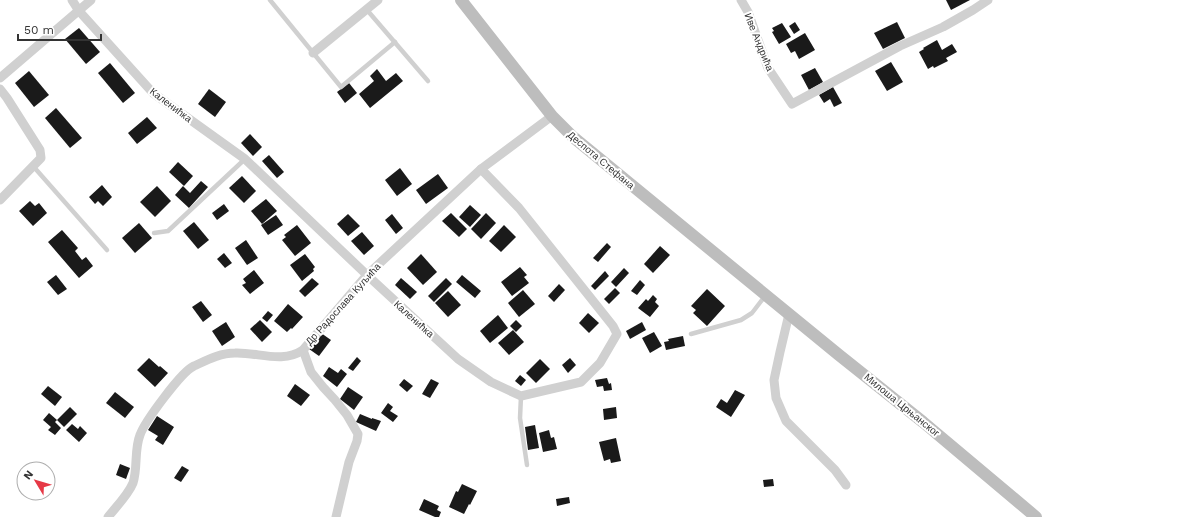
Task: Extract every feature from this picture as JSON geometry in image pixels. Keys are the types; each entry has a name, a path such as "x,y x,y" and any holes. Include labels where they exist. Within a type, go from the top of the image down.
{"main road":[{"name":"Деспота Стефана","path":"461,0 552,116 573,137 766,295"},
{"name":"Милоша Црњанског","path":"766,295 923,422 1036,517"}],"street":[{"name":"Каленићка","path":"72,0 79,11 153,92 245,160 458,359 491,382 521,396"},
{"path":"0,78 92,0"},
{"path":"313,53 378,0"},
{"name":"Иве Андрића","path":"741,0 748,12 768,68 792,104 900,46 943,28 988,0"},
{"path":"0,89 40,150 40,158 0,200"},
{"name":"Др Радослава Куљића","path":"108,517 133,483 140,435 167,393 192,367 220,355 235,353 285,358 297,354 303,350 367,275 481,169 552,116"},
{"path":"481,169 519,208 613,326 617,334 600,363 581,382 521,396"},
{"path":"789,314 774,380 776,398 786,421 835,470 846,485"},
{"path":"303,350 311,372 322,387 336,400 358,434 349,462 336,517"}],"lane":[{"path":"270,0 340,87 395,42"},
{"path":"367,10 428,81"},
{"path":"154,233 168,231 245,160"},
{"path":"33,166 107,250"},
{"path":"691,334 741,320 752,313 766,295"},
{"path":"521,396 520,418 527,465"}],"building":[{"path":"946,0 970,0 951,10"},
{"path":"795,22 800,30 794,34 789,26"},
{"path":"897,22 905,38 883,49 874,33"},
{"path":"782,23 791,37 779,44 772,32 774,31 772,28"},
{"path":"79,28 100,52 86,64 65,39"},
{"path":"805,33 815,50 799,59 795,51 791,53 786,44"},
{"path":"937,40 942,50 952,44 957,52 946,58 948,61 934,68 933,66 928,69 919,52"},
{"path":"891,62 903,82 887,91 875,71"},
{"path":"110,63 135,93 123,103 98,73"},
{"path":"815,68 823,82 809,90 801,75"},
{"path":"377,69 386,81 396,73 403,81 370,108 359,94 374,81 370,76"},
{"path":"29,71 49,95 34,107 15,83"},
{"path":"349,83 357,93 345,103 337,92"},
{"path":"833,87 842,103 834,107 830,99 824,103 819,95"},
{"path":"209,89 226,102 215,117 198,104"},
{"path":"56,108 82,138 70,148 45,118"},
{"path":"147,117 157,128 137,144 128,133"},
{"path":"250,134 262,147 253,156 241,143"},
{"path":"269,155 284,172 277,178 262,161"},
{"path":"178,162 193,176 184,186 169,172"},
{"path":"400,168 412,184 397,196 385,180"},
{"path":"438,174 448,188 426,204 416,190"},
{"path":"242,176 256,191 244,203 229,188"},
{"path":"201,181 208,187 189,208 175,195 183,186 190,193"},
{"path":"102,185 112,197 103,206 98,201 95,204 89,197"},
{"path":"157,186 171,201 155,217 140,202"},
{"path":"266,199 277,211 262,224 251,211"},
{"path":"30,201 35,206 39,203 47,213 33,226 19,211"},
{"path":"224,204 229,211 217,220 212,213"},
{"path":"470,205 481,215 470,227 459,217"},
{"path":"451,213 467,229 459,237 442,221"},
{"path":"486,213 496,223 481,239 471,229"},
{"path":"348,214 360,226 348,236 337,224"},
{"path":"392,214 403,228 396,234 385,220"},
{"path":"276,215 283,225 268,235 261,225"},
{"path":"194,222 209,240 198,249 183,231"},
{"path":"139,223 152,238 135,253 122,238"},
{"path":"297,225 311,243 295,256 282,240 286,237 284,235"},
{"path":"504,225 516,237 501,252 489,241"},
{"path":"62,230 78,248 75,251 82,260 86,257 93,266 79,278 48,242"},
{"path":"362,232 374,246 364,255 351,241"},
{"path":"246,240 258,258 247,265 235,248"},
{"path":"607,243 611,247 598,262 593,258"},
{"path":"660,246 670,255 653,273 644,264"},
{"path":"224,253 232,263 225,268 217,259"},
{"path":"305,254 315,267 313,269 314,271 302,281 290,265"},
{"path":"421,254 437,272 423,285 407,268"},
{"path":"520,267 527,275 524,277 529,283 512,296 501,282"},
{"path":"624,268 629,273 616,287 611,282"},
{"path":"254,270 264,283 250,294 242,285 246,283 243,279"},
{"path":"605,271 609,276 595,290 591,286"},
{"path":"56,275 67,289 58,295 47,282"},
{"path":"462,275 481,291 475,298 456,282"},
{"path":"312,278 319,284 305,297 299,291"},
{"path":"401,278 417,292 410,299 395,285"},
{"path":"446,278 452,284 434,302 428,296"},
{"path":"640,280 645,285 637,295 631,291"},
{"path":"559,284 565,290 554,302 548,296"},
{"path":"615,288 620,293 609,304 604,299"},
{"path":"707,289 725,306 707,326 693,313 696,310 691,306"},
{"path":"523,290 535,304 519,317 508,303"},
{"path":"448,291 461,305 448,317 435,303"},
{"path":"653,295 657,299 655,302 659,306 650,317 638,308 646,299 648,301"},
{"path":"201,301 212,315 203,322 192,307"},
{"path":"288,304 303,317 292,329 291,328 287,332 274,321"},
{"path":"268,311 273,315 267,322 262,318"},
{"path":"588,313 599,323 589,333 579,323"},
{"path":"498,315 508,328 490,343 480,331"},
{"path":"260,320 272,332 262,342 250,329"},
{"path":"516,320 522,326 516,332 510,326"},
{"path":"226,322 235,337 222,346 212,331"},
{"path":"642,322 646,330 630,339 626,331"},
{"path":"513,330 524,342 509,355 498,343"},
{"path":"654,332 662,346 650,353 642,338"},
{"path":"321,333 331,340 319,356 309,349"},
{"path":"683,336 685,346 666,350 664,342 669,341 668,339"},
{"path":"357,357 361,361 353,371 348,368"},
{"path":"149,358 168,373 155,387 137,370"},
{"path":"570,358 576,365 568,373 562,365"},
{"path":"540,359 550,369 536,383 526,373"},
{"path":"329,367 338,373 341,369 347,374 337,387 323,376"},
{"path":"520,375 526,380 521,386 515,381"},
{"path":"607,378 609,384 611,383 612,390 604,391 603,386 597,387 595,380"},
{"path":"404,379 413,386 407,392 399,385"},
{"path":"431,379 439,383 430,398 422,394"},
{"path":"295,384 310,395 301,406 287,396"},
{"path":"48,386 62,397 55,406 41,394"},
{"path":"348,387 363,397 354,410 340,399"},
{"path":"735,390 745,395 731,417 716,407 721,399 727,403"},
{"path":"115,392 134,407 125,418 106,403"},
{"path":"388,403 393,407 390,411 398,416 393,422 381,413"},
{"path":"70,407 77,414 64,427 57,420"},
{"path":"616,407 617,418 604,420 603,409"},
{"path":"49,413 57,420 55,422 61,428 55,435 48,430 51,427 43,420"},
{"path":"360,414 381,421 376,431 356,422"},
{"path":"157,416 174,427 163,445 155,440 158,436 148,430"},
{"path":"72,424 78,429 80,426 87,433 79,442 66,430"},
{"path":"535,425 539,448 528,450 525,427"},
{"path":"549,430 551,438 554,437 557,449 543,452 539,433"},
{"path":"616,438 621,461 611,463 610,459 604,461 599,442"},
{"path":"120,464 130,468 126,479 116,475"},
{"path":"182,466 189,470 181,482 174,478"},
{"path":"773,479 774,486 764,487 763,480"},
{"path":"462,484 477,491 464,514 449,507 456,491 458,492"},
{"path":"569,497 570,503 557,506 556,499"},
{"path":"424,499 439,506 437,510 441,512 439,517 435,517 419,510"}]}
